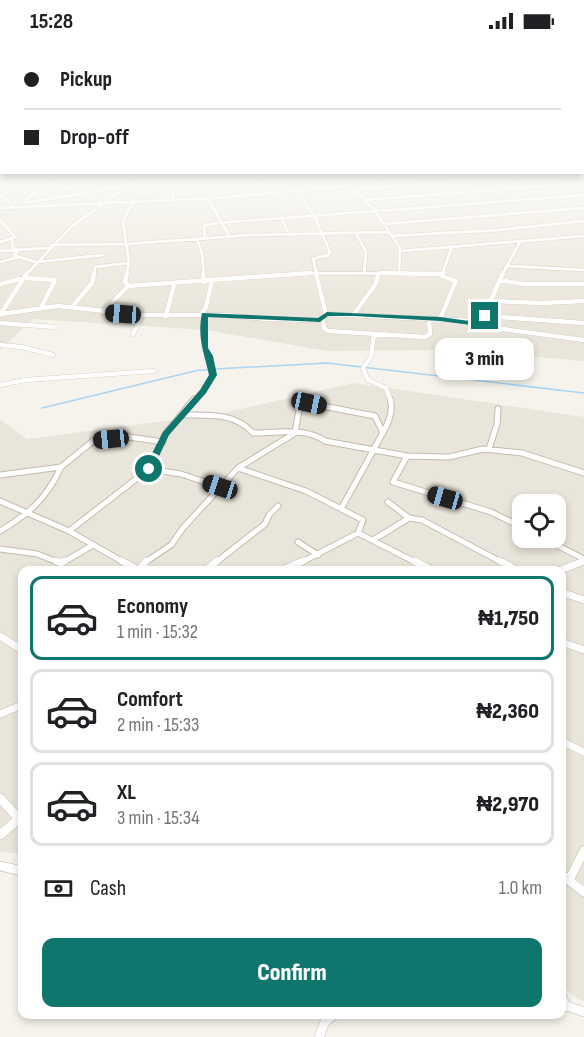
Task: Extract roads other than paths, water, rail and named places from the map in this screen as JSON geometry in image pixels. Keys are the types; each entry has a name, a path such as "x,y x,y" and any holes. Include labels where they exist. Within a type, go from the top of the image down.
{"street":[{"path":"1,222 15,237"},
{"path":"0,315 36,262 74,222"},
{"path":"123,222 129,263 126,281 128,286"},
{"path":"205,239 204,226 230,222"},
{"path":"283,222 288,236"},
{"path":"317,222 330,254 313,259 325,317 324,328 328,331 428,336 429,318"},
{"path":"399,273 400,251 383,224 403,222"},
{"path":"392,236 566,222"},
{"path":"223,223 230,237"},
{"path":"0,251 14,248 230,237 388,232"},
{"path":"356,233 366,252 364,274"},
{"path":"0,242 15,237"},
{"path":"15,237 12,239 17,252 14,255 36,262 103,255"},
{"path":"400,251 584,237"},
{"path":"197,239 202,253 204,282"},
{"path":"479,324 520,242"},
{"path":"442,274 452,246"},
{"path":"0,262 19,257"},
{"path":"72,307 92,283 95,267 129,263"},
{"path":"507,266 584,270"},
{"path":"103,312 128,286 174,285 316,273 399,273 442,274 456,281 440,319"},
{"path":"354,314 375,285 379,273"},
{"path":"0,284 24,278 55,280 41,308"},
{"path":"499,280 524,284 584,284"},
{"path":"69,531 149,469 165,434 203,391 213,375 209,356 204,348 202,315 208,306 207,289 212,281"},
{"path":"166,316 174,285"},
{"path":"0,300 9,300"},
{"path":"492,301 541,303 584,301"},
{"path":"0,315 58,306 142,315 202,315 274,320 354,314 440,319 563,339 584,340"},
{"path":"133,334 142,315"},
{"path":"485,316 584,323"},
{"path":"0,323 55,327"},
{"path":"341,509 383,433 392,405 386,388 368,380 363,368 371,357 374,334"},
{"path":"0,345 22,347 53,355"},
{"path":"0,385 26,380 154,371"},
{"path":"141,566 171,545 183,528 237,468 295,433 300,410 307,403 375,416 383,433"},
{"path":"489,449 493,429 499,419 498,409"},
{"path":"182,415 232,418 246,423 253,433 314,434 325,441 407,456 449,457 489,449 522,453 584,473"},
{"path":"0,531 28,514 49,493 61,467 93,441 129,437 163,442"},
{"path":"407,456 393,482 491,512 512,522"},
{"path":"0,475 61,467"},
{"path":"237,468 306,491 363,520 358,533 318,555 292,566"},
{"path":"149,469 181,474 220,487"},
{"path":"0,501 69,531 131,566"},
{"path":"388,502 409,518 422,520 509,566"},
{"path":"211,566 265,524 269,515 278,506"},
{"path":"374,540 409,518"},
{"path":"358,533 424,566"},
{"path":"298,542 318,555"},
{"path":"0,549 38,554 61,563 93,545"},
{"path":"562,548 584,560"},
{"path":"566,568 584,560"},
{"path":"566,594 584,600"},
{"path":"0,636 18,647"},
{"path":"566,644 584,650"},
{"path":"0,714 18,707"},
{"path":"566,743 584,752"},
{"path":"0,798 18,814"},
{"path":"0,835 18,820"},
{"path":"566,876 584,851"},
{"path":"0,866 18,870"},
{"path":"566,878 584,892"},
{"path":"566,1007 583,1013"},
{"path":"319,1037 328,1019"}],"waterway":[{"path":"215,369 327,363 584,393"},
{"path":"42,408 199,370 210,370"}]}
